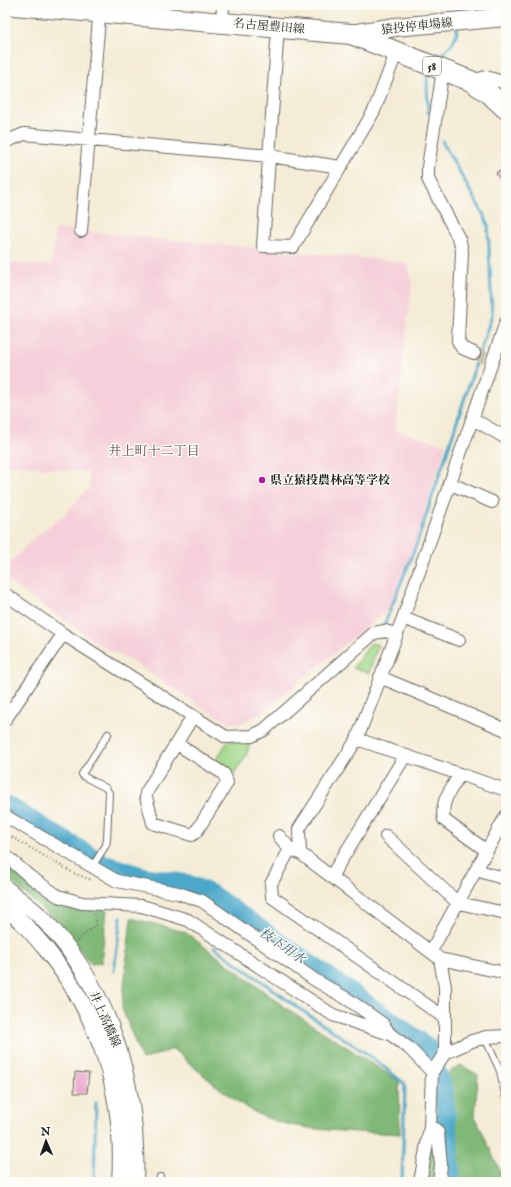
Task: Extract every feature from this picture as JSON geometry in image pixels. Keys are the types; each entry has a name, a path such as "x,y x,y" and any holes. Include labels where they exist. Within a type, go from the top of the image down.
{"main road":[{"name":"名古屋豊田線","path":"14,5 222,14 278,27 351,34 471,81 490,94 506,109"},
{"name":"猿投停車場線","path":"351,34 395,27 506,17"}],"street":[{"path":"81,231 100,8"},
{"path":"278,27 263,246 293,247 374,110 397,51"},
{"path":"443,70 428,167 428,179 460,241 462,252 458,341 462,348 474,352"},
{"path":"471,81 486,77 506,83"},
{"path":"5,142 24,134 270,156 340,167"},
{"path":"445,1018 272,898 272,884 295,851 298,829 357,739 395,634 403,618 472,419 489,359 506,322"},
{"path":"472,419 506,438"},
{"path":"449,483 492,502"},
{"path":"5,594 63,634 226,737 252,736 264,730 374,633 386,631 395,634"},
{"path":"403,618 459,640"},
{"path":"5,720 63,634"},
{"path":"380,677 506,730"},
{"path":"178,744 224,774 227,778 227,783 196,832 192,835 153,823 146,793 178,744 193,716"},
{"path":"357,739 506,790"},
{"path":"332,875 406,756"},
{"path":"460,774 444,802 442,809 444,820 487,851"},
{"path":"5,816 117,881 178,893 202,901 315,980 349,1000 383,1024 390,1034 409,1048 432,1072"},
{"path":"445,1052 445,988 435,955 458,903 506,816"},
{"path":"279,836 295,851 332,875 435,955 506,973"},
{"path":"386,836 458,903 506,914"},
{"path":"5,855 29,876 58,896 90,904 142,906 188,920 333,1016 390,1034"},
{"path":"476,870 506,879"},
{"name":"井上高橋線","path":"5,888 43,919 76,960 101,1004 116,1036 125,1069 135,1139 135,1182"},
{"name":"井上高橋線","path":"5,908 33,934 66,976 89,1014 105,1052 115,1095 122,1157 120,1182"},
{"path":"420,1182 430,1127 432,1072 445,1052 472,1040 486,1037 506,1036"},
{"path":"430,1127 436,1129 438,1134 441,1165 439,1182"}],"lane":[{"path":"92,866 106,845 109,792 106,788 83,776 82,774 108,734"},
{"path":"472,1040 474,1044 486,1040 500,1071 506,1099"}],"path":[{"path":"5,833 74,874 94,880"},
{"path":"68,950 95,925 97,918 90,904"}],"shaded area":[{"name":"県立猿投農林高等学校","path":"57,229 392,261 409,265 412,283 395,430 446,445 396,603 259,714 239,724 228,722 215,715 130,660 103,647 5,579 5,568 33,539 66,513 89,488 89,472 5,464 5,262 52,266 55,231"}],"green space":[{"path":"371,643 378,645 369,673 353,668"},
{"path":"228,741 251,741 245,758 234,773 215,761"},
{"path":"5,864 32,885 71,909 107,910 101,963 91,964 63,928 13,883 5,878"},
{"path":"131,918 185,932 283,1006 399,1081 400,1134 328,1130 290,1125 258,1114 235,1100 173,1049 142,1060 122,1008"},
{"path":"461,1065 478,1075 475,1116 505,1182 414,1182 449,1072"}],"building":[{"path":"506,166 506,188 496,173"},
{"path":"75,1072 89,1073 87,1093 74,1093"}],"waterway":[{"path":"459,5 459,10"},
{"path":"440,55 454,40 457,27"},
{"path":"427,76 428,113"},
{"path":"384,625 417,543 492,315 488,225 485,217 442,141"},
{"name":"枝下用水","path":"5,804 104,864 145,877 188,884 211,894 428,1047 443,1089 450,1150 451,1182"},
{"path":"114,971 121,917"},
{"path":"214,947 297,1007 370,1056 405,1084 402,1182"},
{"path":"94,1182 96,1103"}],"tunnel":[{"path":"474,353 486,358"}],"place":[{"name":"県立猿投農林高等学校","path":"262,480"}],"district":[{"name":"井上町十二丁目","path":"154,450"}]}
